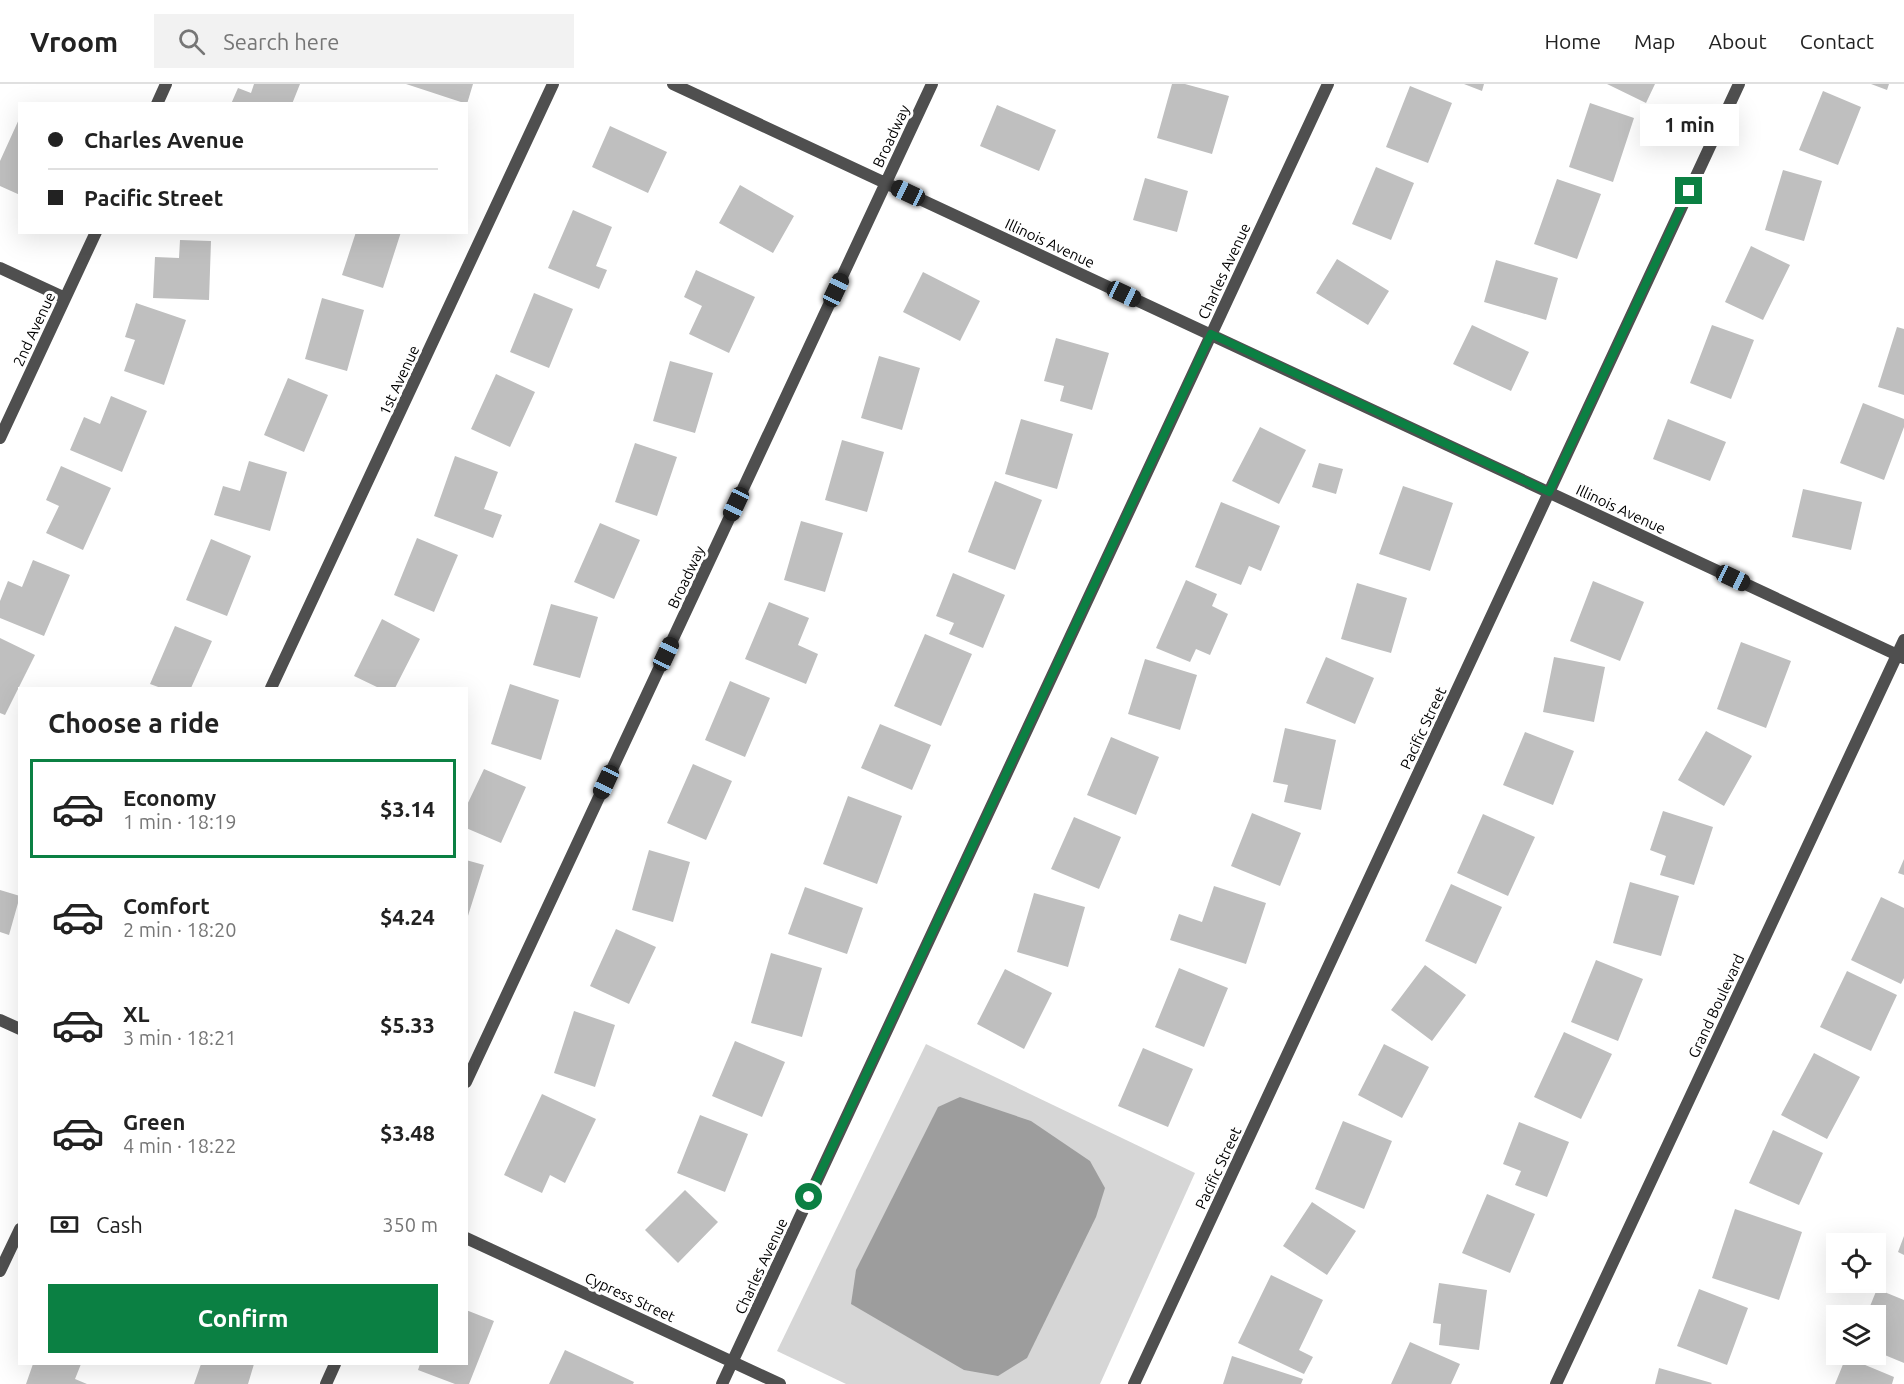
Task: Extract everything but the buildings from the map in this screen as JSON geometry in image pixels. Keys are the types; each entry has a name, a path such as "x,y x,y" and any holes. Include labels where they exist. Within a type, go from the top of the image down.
{"street":[{"path":"158,102 166,84"},
{"name":"1st Avenue","path":"271,687 553,84"},
{"name":"Illinois Avenue","path":"673,84 1901,656"},
{"name":"Broadway","path":"468,1078 932,84"},
{"name":"Charles Avenue","path":"722,1384 1328,84"},
{"name":"Pacific Street","path":"1134,1384 1739,84"},
{"name":"2nd Avenue","path":"0,438 95,234"},
{"path":"0,268 65,298"},
{"name":"Grand Boulevard","path":"1556,1384 1901,656 1904,640"},
{"path":"0,1020 18,1028"},
{"path":"0,1271 18,1233"},
{"name":"Cypress Street","path":"468,1239 780,1384"},
{"path":"326,1384 335,1365"}],"shaded area":[{"path":"926,1044 1195,1173 1100,1384 846,1384 777,1351"},
{"path":"960,1097 1031,1121 1090,1161 1105,1188 1096,1217 1027,1358 998,1376 964,1370 851,1304 856,1270 938,1107"}],"route":[{"path":"809,1197 1211,334 1549,492 1689,191"}]}
